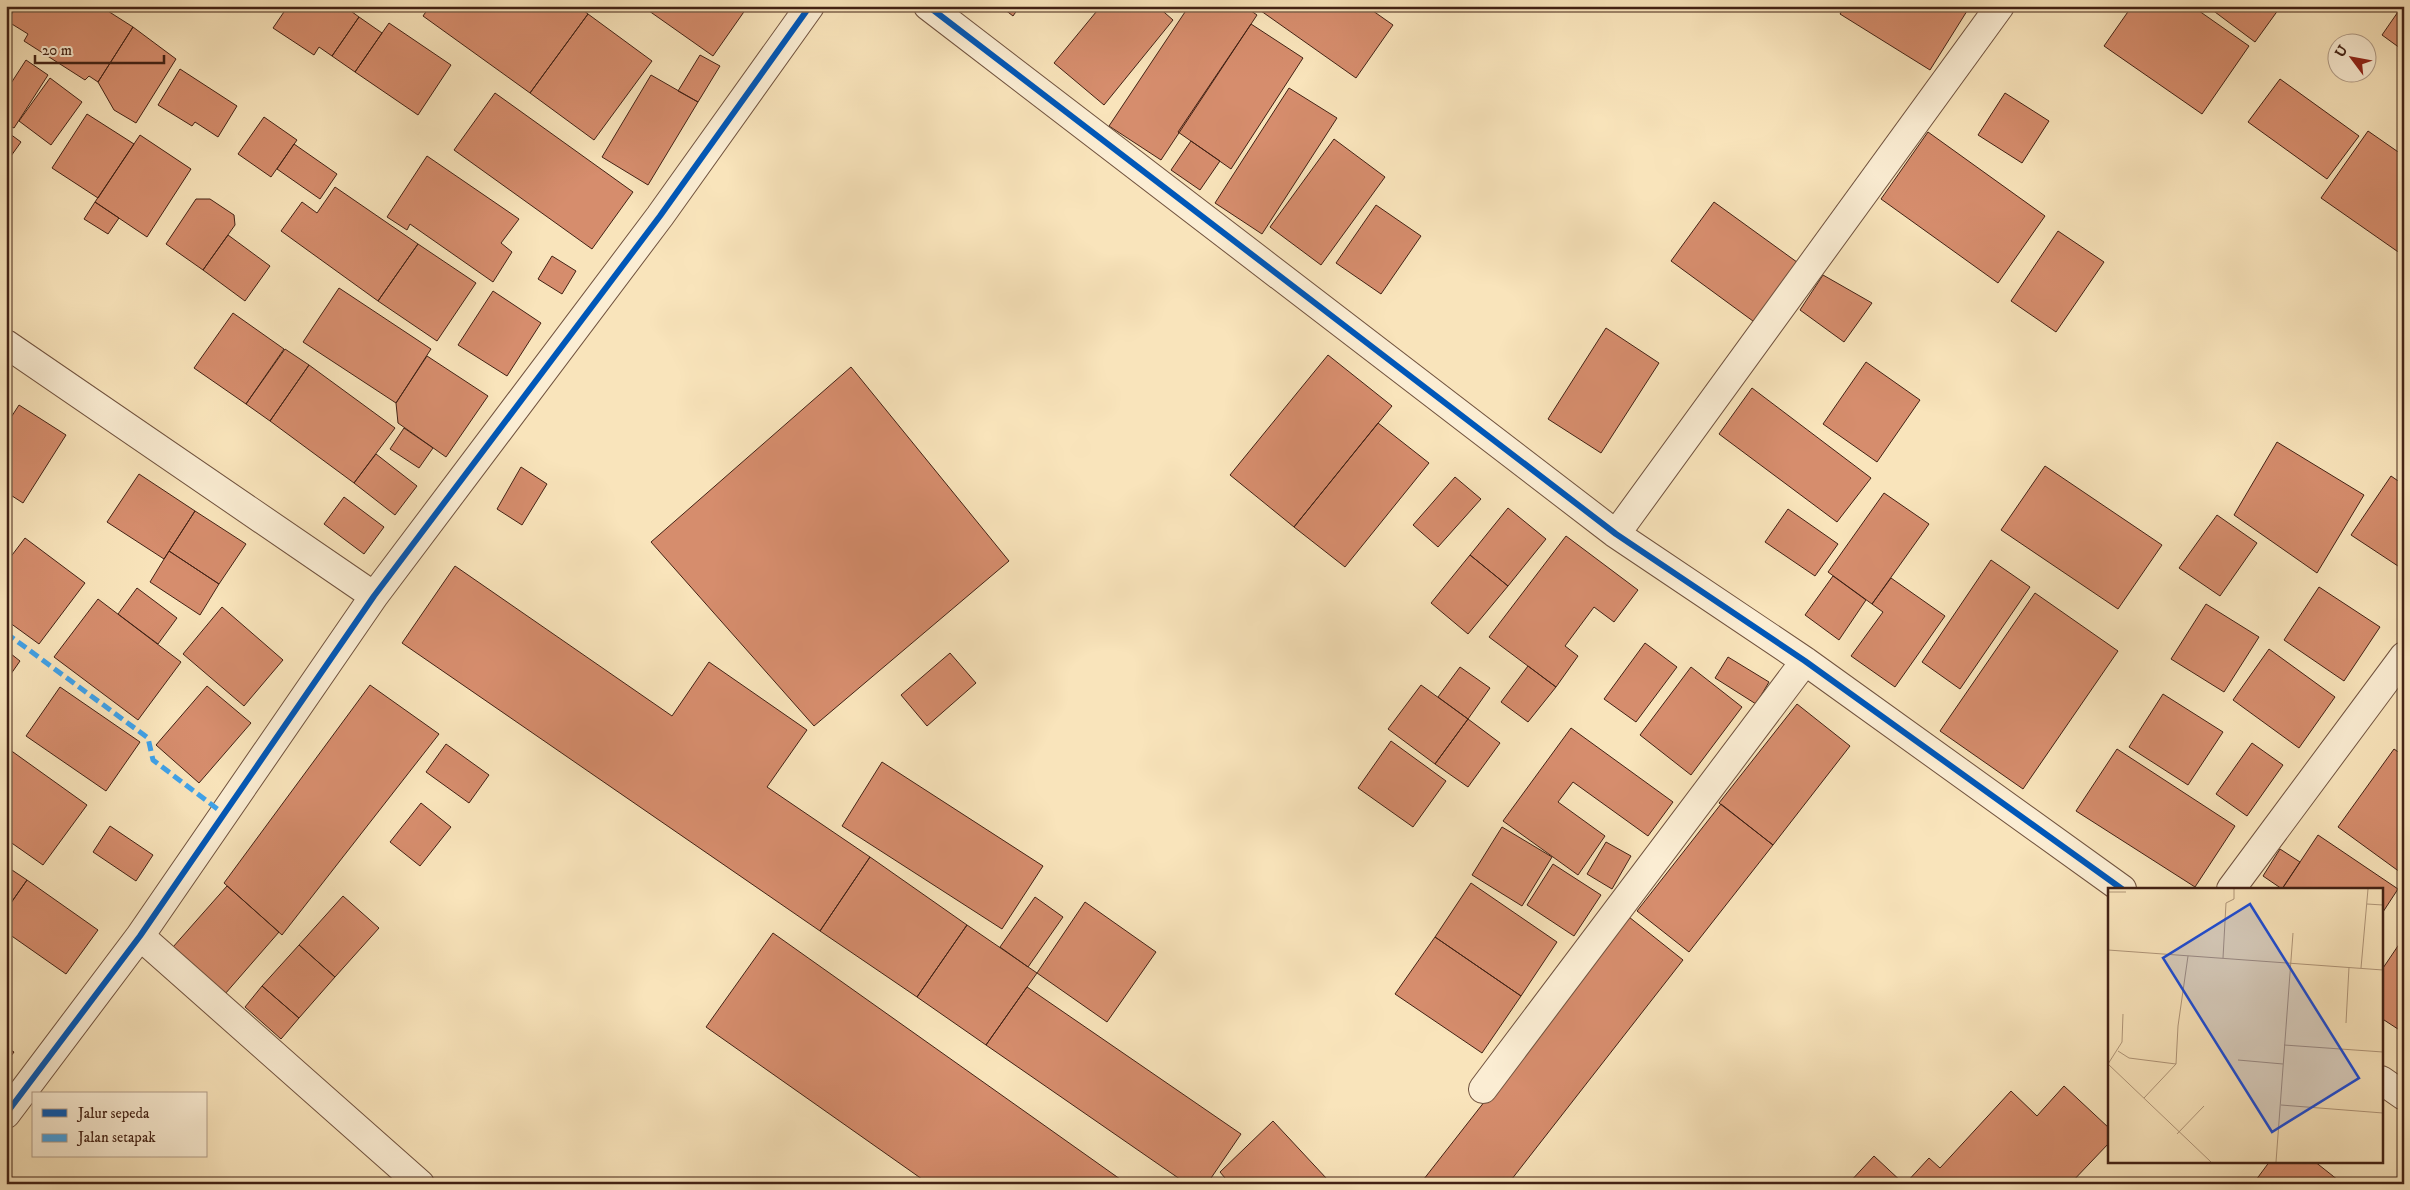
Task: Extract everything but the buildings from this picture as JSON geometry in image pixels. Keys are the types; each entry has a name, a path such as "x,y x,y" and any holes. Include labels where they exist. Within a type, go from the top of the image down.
{"street":[{"path":"6,1114 140,936 374,596 660,216 810,6"},
{"path":"928,6 1616,534 1805,660 2121,888"},
{"path":"1616,534 2000,6"},
{"path":"6,344 374,596"},
{"path":"2231,888 2404,656"},
{"path":"1483,1088 1805,660"},
{"path":"140,936 420,1184"},
{"path":"2382,1081 2404,1096"}],"marked path":[{"path":"6,633 148,738 153,760 224,814"}],"cycle path":[{"path":"6,1114 140,936 374,596 660,216 810,6"},
{"path":"928,6 1616,534 1805,661 2121,888"}]}
